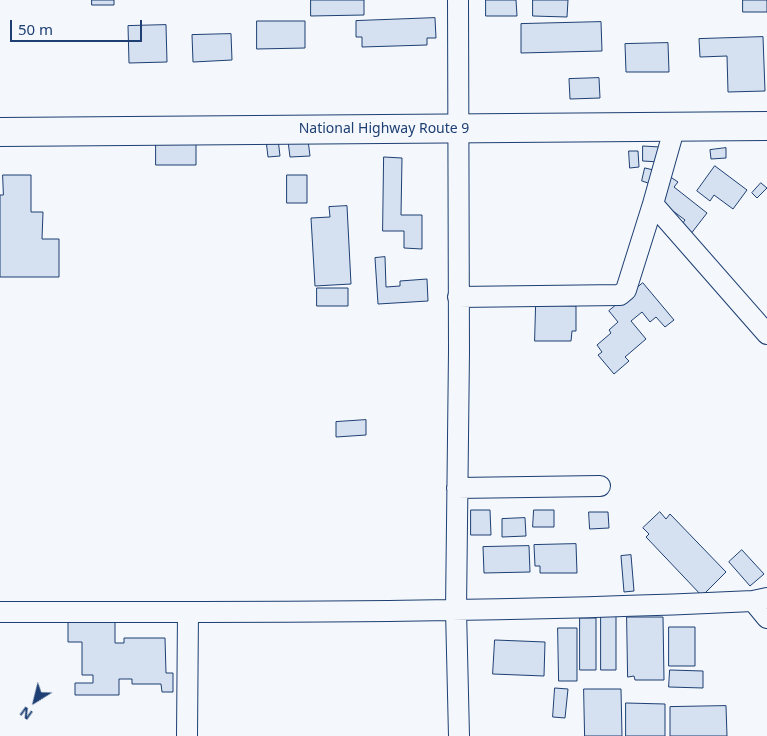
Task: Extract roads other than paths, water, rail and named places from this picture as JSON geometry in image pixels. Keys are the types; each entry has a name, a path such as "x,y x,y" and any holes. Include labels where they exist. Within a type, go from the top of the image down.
{"highway":[{"name":"National Highway Route 9","path":"0,132 767,126"}],"street":[{"path":"458,0 459,351 456,610 459,736"},
{"path":"458,297 620,295 626,290 675,126"},
{"path":"653,204 767,334"},
{"path":"458,488 600,486"},
{"path":"0,612 612,608 760,600 767,618"},
{"path":"187,736 188,612"}]}
